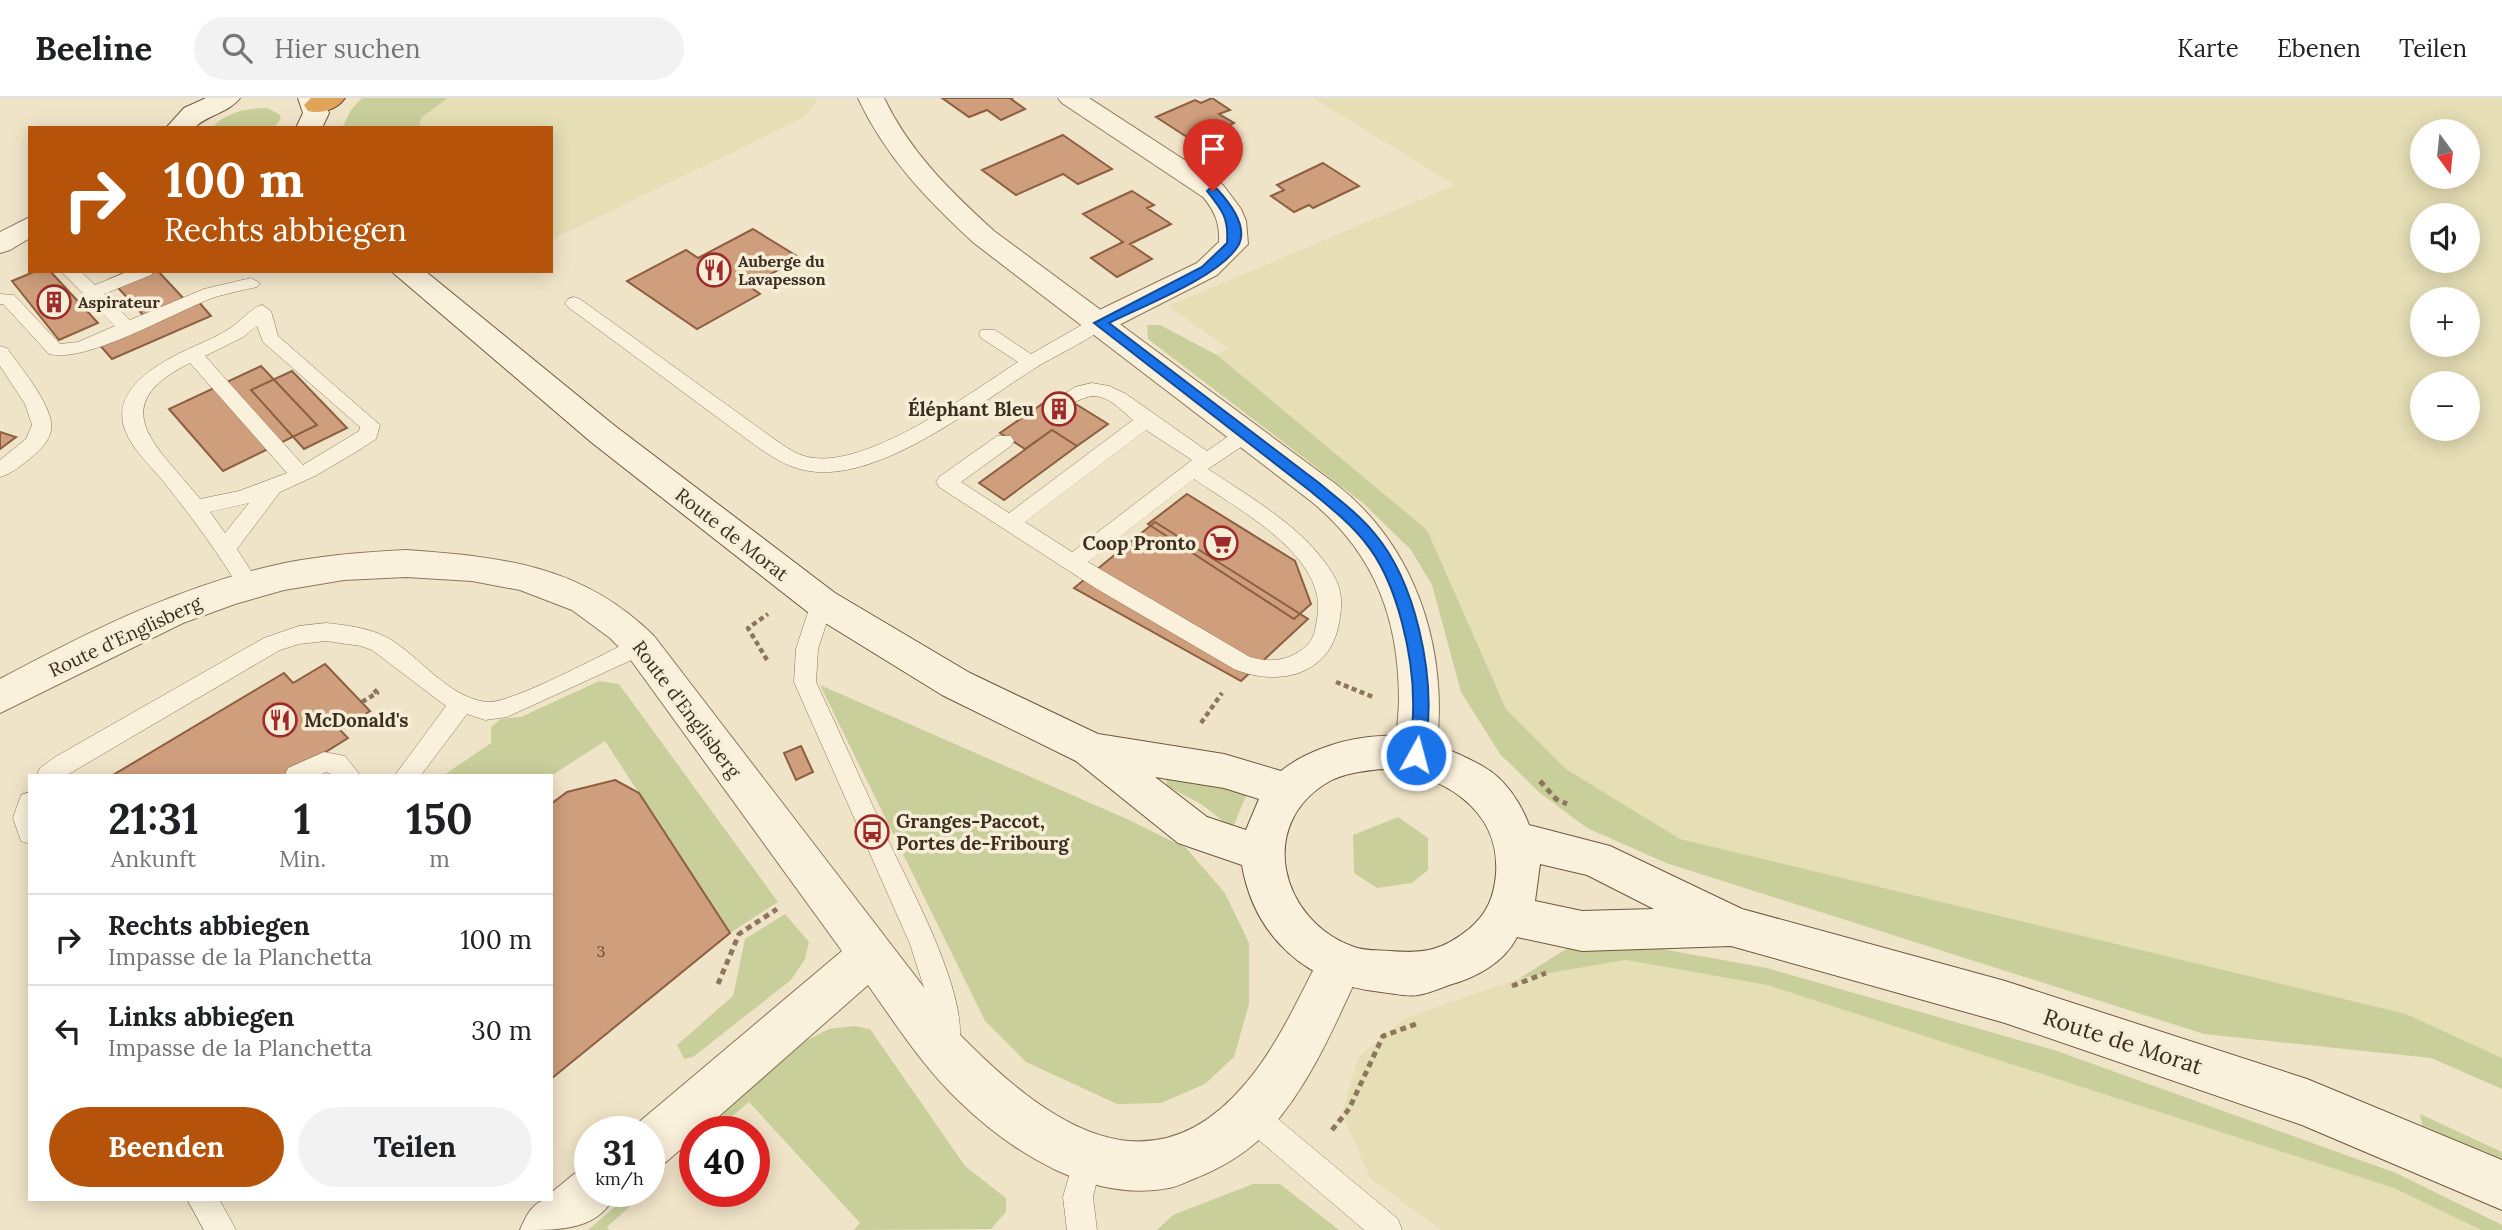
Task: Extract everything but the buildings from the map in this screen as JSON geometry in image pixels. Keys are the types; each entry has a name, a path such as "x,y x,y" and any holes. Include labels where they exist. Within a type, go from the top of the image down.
{"street":[{"path":"871,98 887,132 904,155 951,207 984,237 1246,433 1344,511 1371,538 1393,575 1406,611 1419,672 1421,713 1416,755"},
{"path":"1071,98 1213,191 1225,205 1234,226 1233,244 1207,270 1100,323"},
{"path":"181,126 213,100"},
{"path":"0,244 28,227"},
{"name":"Route de Morat","path":"407,273 603,434 822,603 956,684 1090,750 1193,830 1261,853"},
{"name":"Route d'Englisberg","path":"0,697 69,659 188,604 285,575 366,563 439,564 516,573 578,595 622,625 641,646 945,1054 973,1084 1004,1111 1042,1136 1087,1159 1126,1168 1169,1164 1217,1145 1250,1114 1287,1065 1340,964"},
{"name":"Route de Morat","path":"1090,750 1224,771 1288,790"},
{"path":"1381,752 1416,755 1466,777 1487,794 1503,814 1517,840 1521,863 1519,890 1510,916 1488,943 1457,963 1419,975 1379,974 1340,964 1307,944 1282,918 1266,887 1261,853 1269,820 1288,790 1314,770 1345,757 1381,752"},
{"name":"Route de Morat","path":"1517,840 1595,859 1734,927 2005,1002 2307,1103 2502,1185"},
{"name":"Route de Morat","path":"1510,916 1582,931 1734,927"},
{"path":"665,1131 871,954"},
{"path":"546,1230 574,1207"}],"lane":[{"path":"72,273 128,328"},
{"path":"92,293 140,273"},
{"path":"0,299 8,299 56,350 81,347 247,277 261,297 270,338 370,425 369,433 348,449 271,490 195,508"},
{"path":"574,303 759,438 784,455 810,465 846,464 892,449 1031,362 1100,323"},
{"path":"249,585 226,547 135,429 133,409 141,390 153,377 230,339 251,324 262,311"},
{"path":"988,334 1031,362"},
{"path":"0,352 43,419 42,433 28,449 0,470"},
{"path":"194,355 300,475"},
{"path":"1004,441 946,482 1073,562 1250,667 1294,667 1318,651 1326,633 1331,599 1319,568 1300,545 1106,390 1084,389 1070,397"},
{"path":"1010,523 1146,420"},
{"path":"1073,562 1246,433"},
{"path":"226,547 271,490"},
{"path":"822,603 807,649 806,682 911,917 942,995 949,1029 945,1054"},
{"path":"51,774 272,644 296,634 343,632 380,644 461,704 485,711 499,710 524,701 641,646"},
{"path":"408,774 461,704"},
{"path":"299,774 324,762 336,762 347,774"},
{"path":"28,807 25,814 28,830"},
{"path":"1250,1114 1387,1230"},
{"path":"1082,1230 1078,1197 1087,1159"},
{"path":"203,1201 221,1230"}],"path":[{"path":"362,702 377,693 370,684"},
{"path":"1355,691 1421,713"},
{"path":"1531,771 1556,799 1569,805"},
{"path":"718,984 739,934 780,907"},
{"path":"1506,989 1553,970"},
{"path":"1307,1163 1349,1109 1383,1036 1421,1022"}],"shaded area":[{"path":"448,98 817,98 803,118 553,239 553,126 419,126 421,118"},
{"path":"1313,98 2502,98 2502,1058 2406,1014 1680,839 1566,769 1506,709 1427,530 1217,355 1228,348 1168,306 1455,185"},
{"path":"1626,960 1767,985 2394,1188 2481,1230 1441,1230 1370,1178 1342,1113 1358,1058 1405,1018 1520,978"}],"green space":[{"path":"362,98 448,98 421,118 419,126 343,126 351,110"},
{"path":"267,108 281,118 275,126 214,126 223,118 252,109"},
{"path":"1147,325 1160,325 1217,355 1427,530 1506,709 1566,769 1680,839 2406,1014 2502,1058 2502,1089 2431,1058 2204,1034 1666,863 1587,828 1540,793 1500,754 1461,692 1432,585 1411,550 1363,503 1148,339"},
{"path":"599,681 619,684 778,902 730,933 605,741 553,775 445,774 491,743 491,727 501,719 521,717"},
{"path":"820,685 1127,819 1186,848 1225,893 1249,943 1249,1004 1234,1057 1205,1084 1161,1103 1117,1104 1026,1062 985,1021"},
{"path":"1173,775 1249,789 1234,825 1228,825 1201,804 1167,786 1166,779"},
{"path":"1398,817 1428,838 1428,870 1412,883 1377,888 1354,873 1353,835"},
{"path":"785,914 809,942 805,959 791,980 693,1057 684,1059 677,1045 733,996 745,939"},
{"path":"1629,943 1767,968 2057,1051 2396,1173 2502,1225 2502,1230 2481,1230 2394,1188 1767,985 1626,960 1520,978 1566,949"},
{"path":"855,1026 870,1029 965,1166 1006,1198 1006,1212 991,1229 854,1230 860,1223 770,1125 770,1116 762,1116 749,1102 732,1116 717,1116 800,1044 829,1029"},
{"path":"2420,1114 2502,1152 2502,1163 2422,1125"},
{"path":"1253,1184 1280,1184 1339,1230 1157,1230 1173,1215"},
{"path":"615,1207 629,1207 607,1227 609,1230 588,1230"}],"place":[{"name":"Auberge du Lavapesson","path":"714,270"},
{"name":"Aspirateur","path":"54,302"},
{"name":"Éléphant Bleu","path":"1059,409"},
{"name":"Coop Pronto","path":"1221,543"},
{"name":"McDonald's","path":"280,720"},
{"name":"Granges-Paccot, Portes de-Fribourg","path":"872,832"}],"route":[{"path":"1213,191 1225,205 1234,226 1233,244 1207,270 1100,323 1314,487 1344,511 1371,538 1393,575 1406,611 1419,672 1421,713 1416,755"}]}
